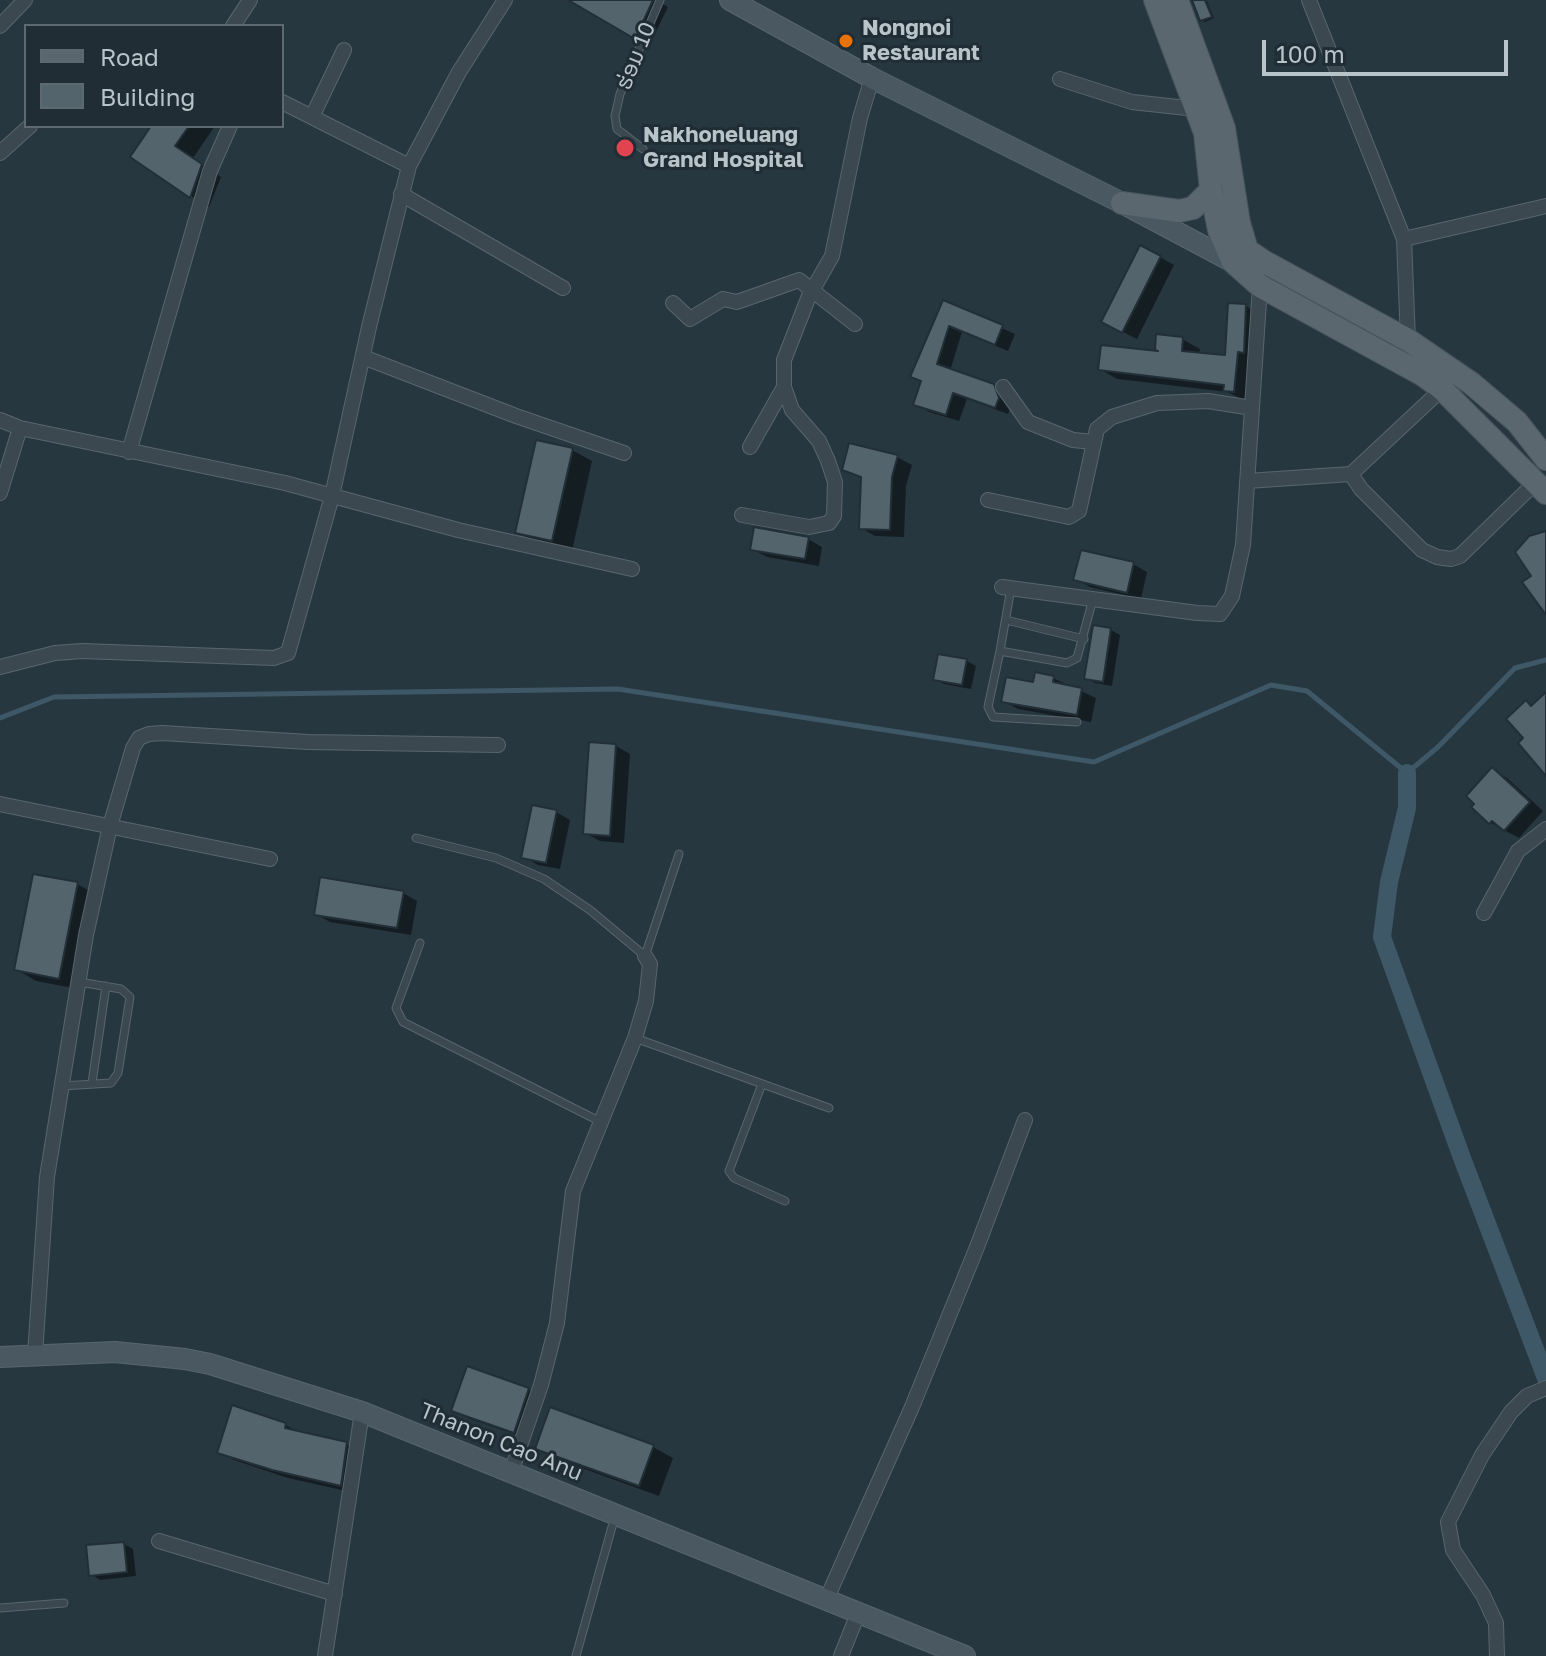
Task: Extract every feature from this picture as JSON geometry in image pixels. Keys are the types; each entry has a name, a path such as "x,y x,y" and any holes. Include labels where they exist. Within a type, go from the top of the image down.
{"main road":[{"path":"1155,0 1205,133 1211,190 1240,256 1260,286 1423,375 1442,389 1541,487"},
{"path":"1177,0 1224,128 1229,227"},
{"path":"1122,203 1179,211 1193,208 1211,190"},
{"path":"1240,256 1263,261 1408,340 1471,383 1517,422 1546,459"}],"street":[{"path":"0,26 25,0"},
{"path":"234,24 250,0"},
{"path":"730,0 872,78 1122,203 1240,256"},
{"path":"1309,0 1404,239 1408,340"},
{"path":"0,667 69,652 274,658 288,653 332,496 409,166 499,2"},
{"path":"312,117 344,50"},
{"path":"742,515 809,527 829,523 834,516 835,482 819,441 792,410 784,387 784,360 813,290 832,256 860,118 872,78"},
{"path":"1060,79 1132,102 1196,109"},
{"path":"284,103 409,166"},
{"path":"0,153 28,128"},
{"path":"129,452 210,171 229,128"},
{"path":"401,194 563,288"},
{"path":"1122,203 1188,227 1229,227"},
{"path":"1404,239 1546,206"},
{"path":"673,303 690,319 723,299 737,302 797,280 855,324"},
{"path":"1007,588 1220,614 1232,596 1243,545 1260,286"},
{"path":"363,357 516,416 624,453"},
{"path":"750,447 784,387"},
{"path":"1003,387 1028,422 1073,440 1094,442"},
{"path":"1247,481 1351,474 1442,389"},
{"path":"988,500 1069,517 1079,511 1097,429 1112,417 1157,403 1208,401 1252,408"},
{"path":"0,420 20,428 285,483 458,530 632,569"},
{"path":"0,493 20,428"},
{"path":"1351,474 1361,489 1422,550 1451,559 1460,556 1541,487"},
{"path":"35,1355 47,1177 79,982 110,826 133,748 139,738 149,734 308,742 498,745"},
{"path":"0,804 270,859"},
{"path":"1484,913 1518,851 1546,829"},
{"path":"511,1472 541,1385 557,1323 573,1191 635,1038 650,976 650,964 645,956"},
{"path":"827,1598 912,1407 1025,1120"},
{"name":"Thanon Cao Anu","path":"0,1357 115,1352 185,1359 362,1412 965,1656"},
{"path":"1497,1656 1496,1623 1483,1595 1453,1550 1448,1522 1482,1455 1511,1412 1527,1396 1546,1388"},
{"path":"325,1656 362,1412"},
{"path":"159,1541 335,1594"},
{"path":"841,1656 859,1611"}],"lane":[{"name":"ຮ່ອມ 10","path":"643,149 617,129 615,116 620,94 660,0"},
{"path":"1007,588 1006,620 988,707 993,717 1077,722"},
{"path":"1000,651 1071,663 1077,658 1084,639 1093,599"},
{"path":"1006,620 1084,639"},
{"path":"416,838 496,858 544,879 590,910 645,956 679,854"},
{"path":"420,943 396,1008 403,1022 599,1121"},
{"path":"62,1086 111,1083 116,1079 130,997 121,989 79,982"},
{"path":"92,1083 106,986"},
{"path":"635,1038 829,1108"},
{"path":"762,1084 729,1171 734,1178 785,1201"},
{"path":"576,1656 616,1514"},
{"path":"0,1608 64,1603"}],"building":[{"path":"568,0 653,0 635,39"},
{"path":"1192,0 1205,0 1212,17 1200,21"},
{"path":"150,128 188,128 175,146 202,164 190,198 130,157"},
{"path":"1140,245 1161,256 1122,333 1101,322"},
{"path":"943,300 1003,325 995,345 949,326 937,364 994,384 999,398 995,408 953,393 946,415 913,405 921,381 910,377"},
{"path":"1228,303 1246,304 1244,353 1238,352 1234,392 1223,391 1224,385 1098,370 1101,345 1158,351 1155,350 1156,334 1183,337 1182,351 1225,355"},
{"path":"536,440 573,448 552,541 515,533"},
{"path":"849,443 898,455 892,477 890,530 859,529 861,477 842,470"},
{"path":"754,527 809,537 805,559 750,550"},
{"path":"1546,531 1546,615 1522,582 1531,576 1515,552 1529,536"},
{"path":"1081,550 1134,562 1127,593 1073,580"},
{"path":"1093,625 1111,628 1103,682 1084,679"},
{"path":"938,654 967,659 962,685 933,680"},
{"path":"1035,672 1054,676 1053,682 1082,688 1077,715 1001,702 1006,677 1033,682"},
{"path":"1546,692 1546,776 1518,743 1523,738 1506,719 1526,700 1531,706"},
{"path":"589,742 616,744 610,836 583,834"},
{"path":"1492,767 1530,802 1504,831 1492,821 1489,824 1471,807 1474,804 1466,796"},
{"path":"532,805 557,810 546,863 521,858"},
{"path":"33,874 78,882 59,979 14,970"},
{"path":"320,877 404,891 397,928 314,915"},
{"path":"467,1366 529,1388 514,1433 451,1411"},
{"path":"232,1405 286,1423 285,1428 347,1442 341,1486 217,1453"},
{"path":"550,1407 654,1445 639,1486 535,1449"},
{"path":"124,1542 127,1572 89,1576 86,1545"}],"waterway":[{"path":"0,718 54,697 618,689 1094,762 1271,685 1307,691 1407,773 1438,747 1515,668 1546,660"},
{"path":"1407,773 1407,808 1389,882 1382,937 1546,1378"}],"place":[{"name":"Nongnoi Restaurant","path":"846,41"},
{"name":"Nakhoneluang Grand Hospital","path":"625,148"}]}
